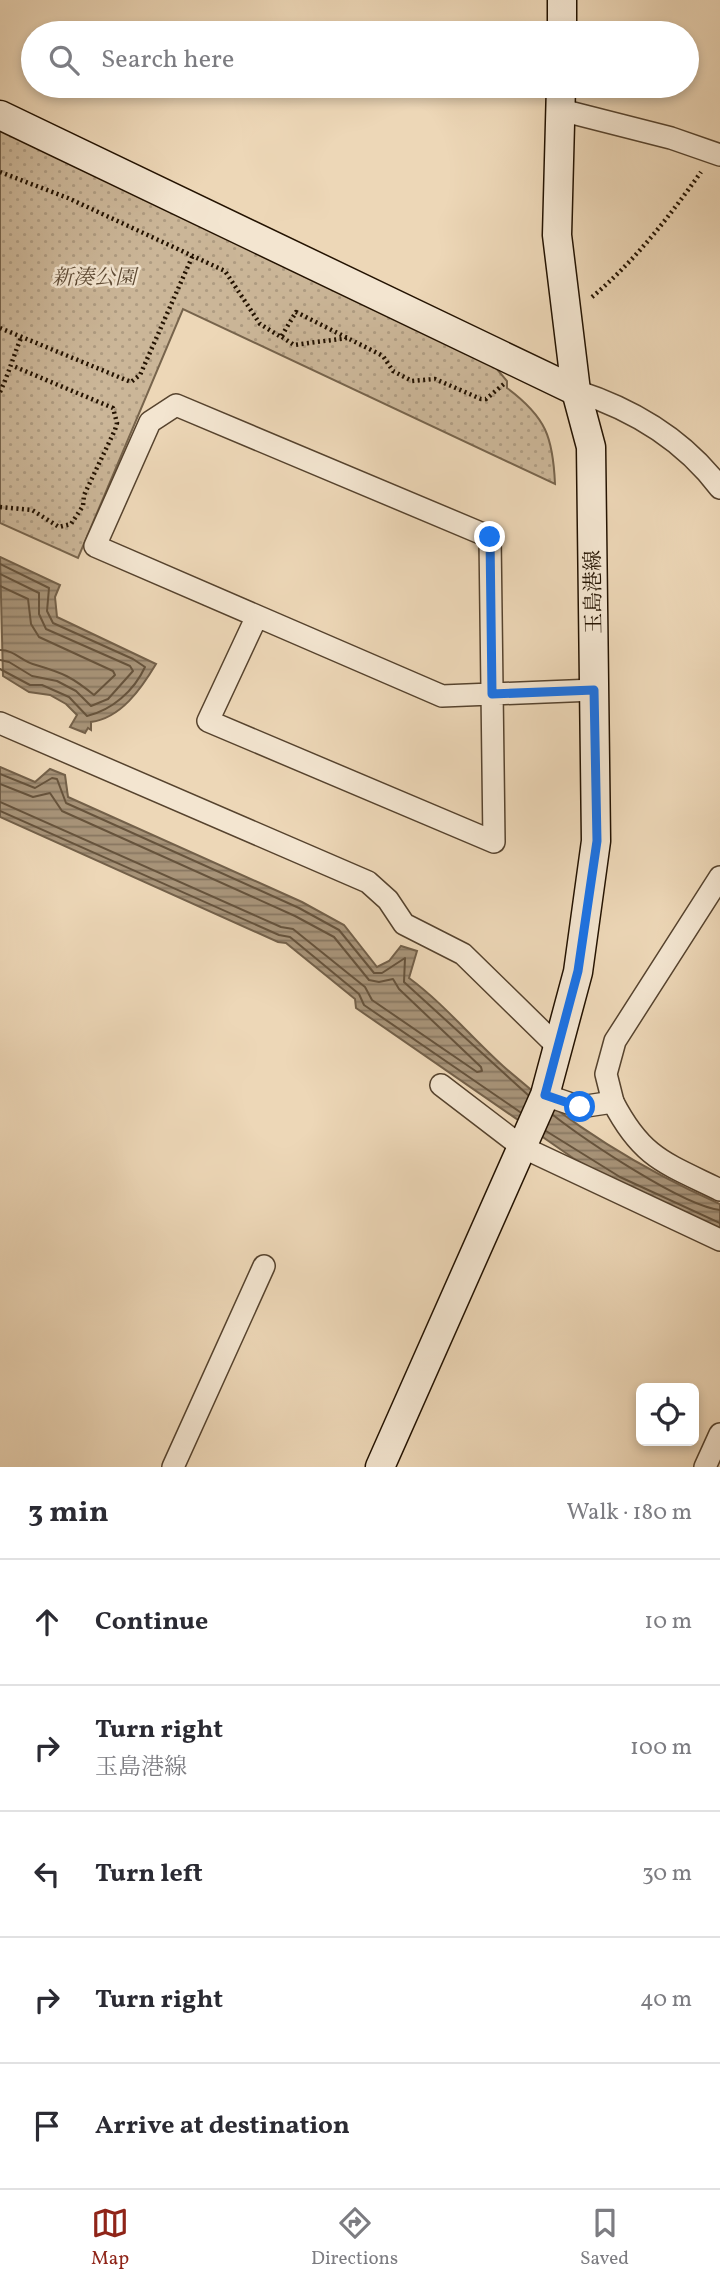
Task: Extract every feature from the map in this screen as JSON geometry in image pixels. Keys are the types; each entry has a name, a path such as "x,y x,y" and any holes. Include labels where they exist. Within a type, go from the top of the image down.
{"street":[{"path":"562,0 562,21"},
{"path":"561,98 588,115 718,153"},
{"name":"玉島港線","path":"380,1467 545,1095 556,1045 578,971 597,841 591,447 576,391 557,235 561,98"},
{"path":"0,115 576,391 611,402 665,434 690,453 720,488"},
{"path":"257,616 208,721 494,842 492,694 490,537 176,404 150,422 94,546 257,616 442,696 492,694 594,690"},
{"path":"0,723 368,882 388,900 404,924 463,954 556,1045"},
{"path":"720,878 615,1041 606,1074 612,1102 630,1134 655,1158 720,1190"},
{"path":"441,1085 522,1147 720,1240"},
{"path":"545,1095 580,1107 612,1102"},
{"path":"173,1467 264,1266"},
{"path":"705,1467 720,1434"}],"path":[{"path":"566,320 609,283 668,217 718,153"},
{"path":"0,172 68,198 225,271 260,324 293,345 348,337"},
{"path":"0,328 125,382 137,380 193,255"},
{"path":"281,337 296,312 383,356 393,371 412,381 435,379 481,399 486,399 507,382"},
{"path":"0,392 13,366 13,358 21,338"},
{"path":"0,507 32,510 59,527 71,524 83,506 84,495 117,423 113,408 13,366"}],"green space":[{"name":"新湊公園","path":"0,130 491,362 507,381 507,388 531,409 545,429 552,453 555,484 183,309 78,558 0,523"}],"water":[{"path":"0,557 60,585 55,597 57,617 156,664 129,701 112,715 91,722 91,730 88,728 85,733 70,727 77,715 66,704 50,695 29,692 3,676"},
{"path":"0,767 35,782 50,769 65,775 68,797 302,902 344,925 377,967 389,961 401,946 417,951 409,978 503,1066 553,1107 606,1144 662,1176 720,1204 720,1230 617,1183 573,1158 356,1008 355,999 286,943 278,942 0,817"}],"route":[{"path":"490,537 492,694 594,690 597,841 578,971 556,1045 545,1095 580,1107"}]}
